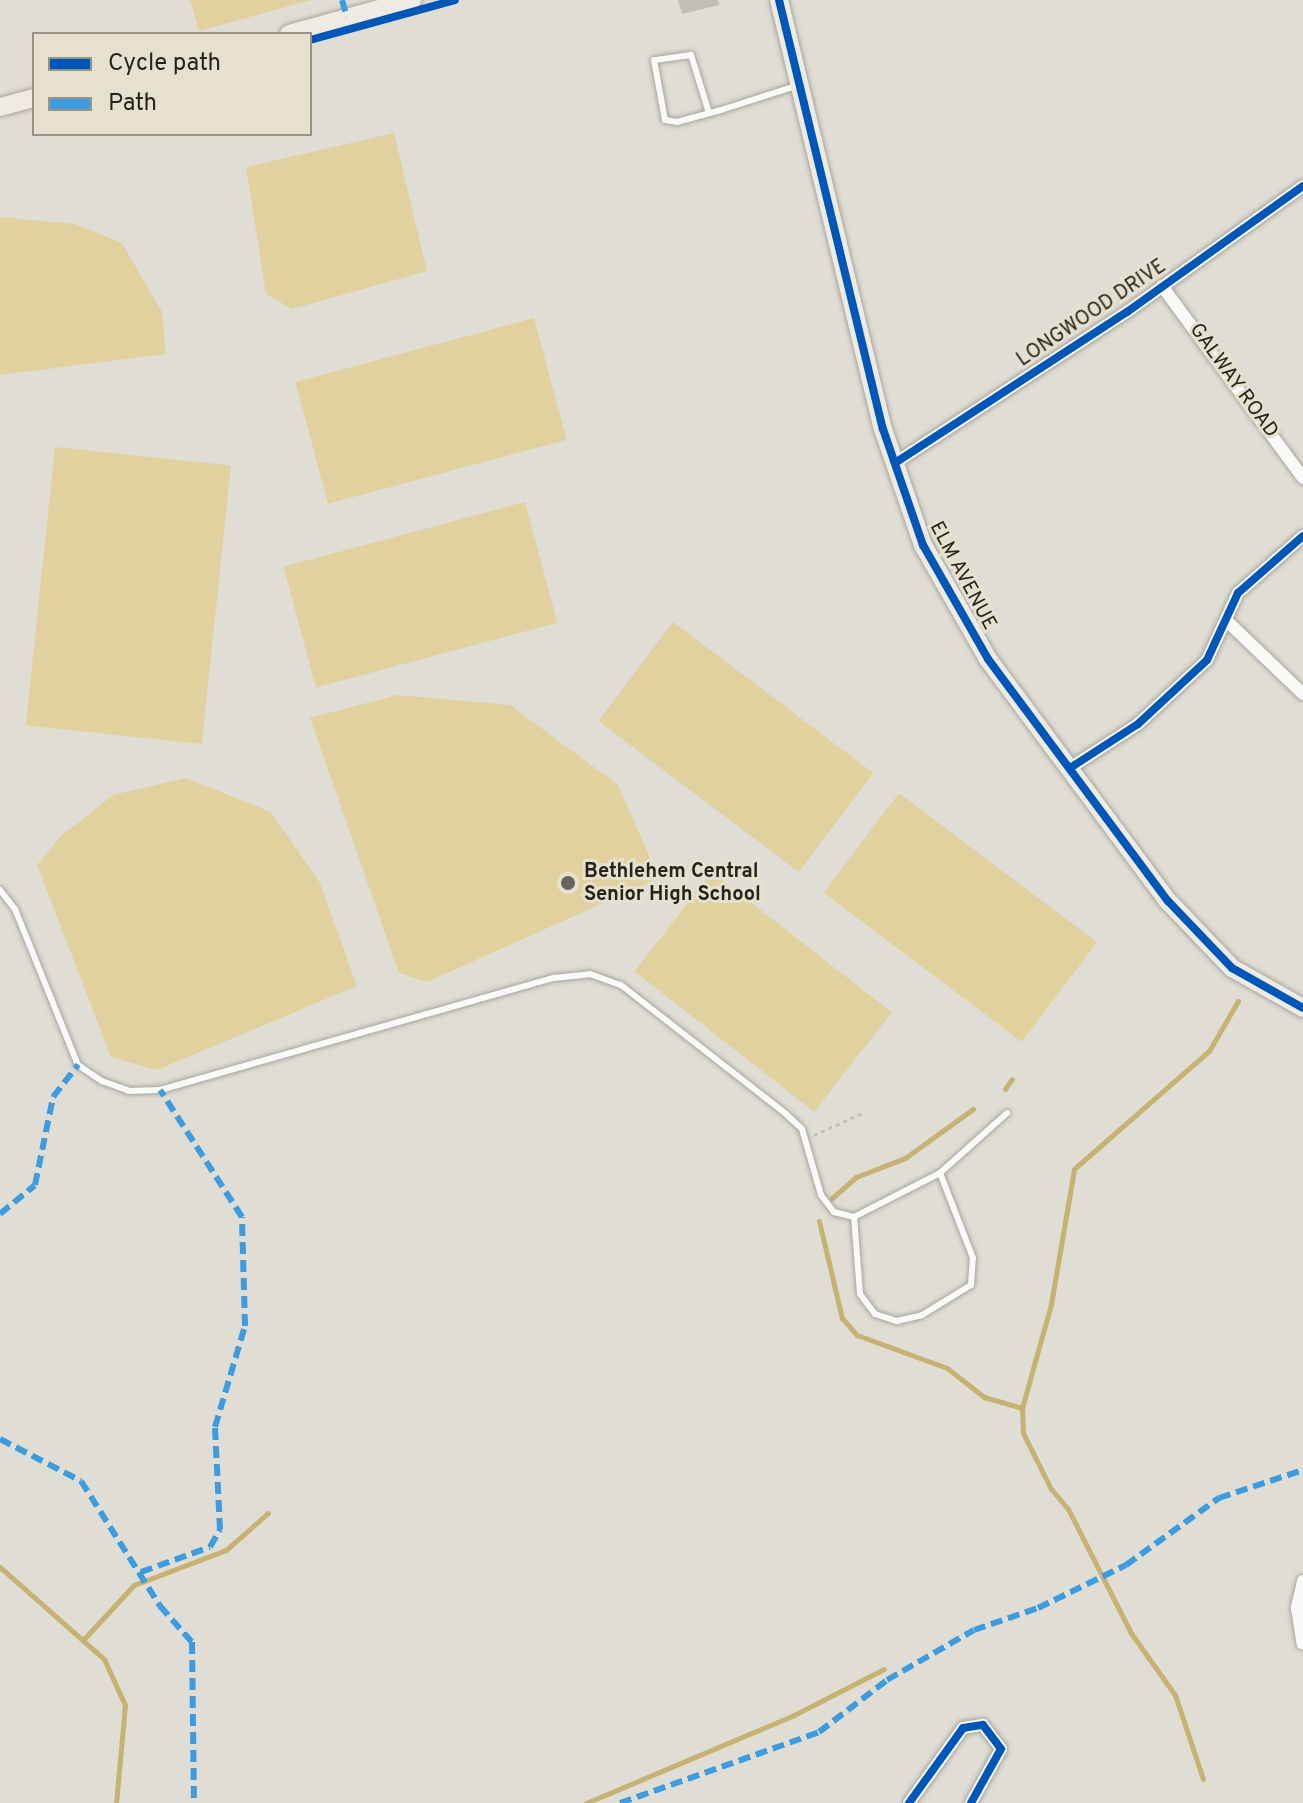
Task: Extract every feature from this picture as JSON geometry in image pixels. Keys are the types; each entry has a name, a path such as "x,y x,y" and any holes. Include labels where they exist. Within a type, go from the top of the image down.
{"main road":[{"path":"296,32 412,0"},
{"name":"ELM AVENUE","path":"779,0 895,463 923,545 974,634 1070,768 1204,943 1232,968 1303,1008"},
{"path":"1,104 32,98"}],"street":[{"name":"LONGWOOD DRIVE","path":"895,463 1162,286 1303,186"},
{"name":"GALWAY ROAD","path":"1162,286 1303,478"},
{"path":"1070,768 1138,724 1207,660 1245,584 1303,536"},
{"path":"1227,621 1303,694"},
{"path":"1303,1581 1297,1608 1303,1644"},
{"path":"909,1803 963,1728 983,1725 1001,1749 971,1803"}],"lane":[{"path":"709,113 691,55 654,60 665,120 709,113 800,85"},
{"path":"0,890 15,909 78,1065 129,1091 169,1088 554,978 590,974 621,985 786,1114 804,1136 821,1195 834,1212 854,1217 940,1173 1007,1113"},
{"path":"854,1217 860,1294 875,1314 897,1321 951,1302 971,1285 973,1258 940,1173"}],"path":[{"path":"804,1136 826,1133 865,1112"}],"shaded area":[{"path":"190,0 311,0 199,31"},
{"path":"394,133 427,271 292,309 266,294 246,167"},
{"path":"0,217 75,224 122,243 162,312 166,354 0,375"},
{"path":"534,318 567,440 328,504 295,382"},
{"path":"55,447 231,466 202,744 26,725"},
{"path":"525,502 557,623 316,687 284,567"},
{"path":"673,622 873,773 799,872 598,721"},
{"path":"397,695 510,705 618,785 659,878 427,982 399,973 310,718"},
{"path":"186,778 271,812 320,883 357,986 157,1070 111,1057 37,865 61,836 113,795"},
{"path":"899,793 1097,942 1022,1042 824,893"},
{"path":"712,872 892,1012 814,1112 634,971"}],"building":[{"path":"678,0 718,0 719,5 682,14"}],"waterway":[{"path":"1203,1779 1175,1695 1131,1633 1068,1509 1051,1489 1023,1433 1022,1408 1051,1304 1074,1169 1209,1051 1238,1001"},
{"path":"1005,1089 1012,1079"},
{"path":"832,1198 856,1177 905,1158 973,1109"},
{"path":"819,1221 842,1318 857,1335 947,1368 984,1397 1022,1408"},
{"path":"83,1640 134,1585 226,1550 268,1513"},
{"path":"0,1567 104,1659 125,1705 116,1803"},
{"path":"586,1803 794,1715 884,1669"}],"marked path":[{"path":"342,0 347,17"},
{"path":"0,1214 35,1185 53,1097 78,1065"},
{"path":"141,1572 210,1547 220,1530 215,1427 245,1326 242,1217 160,1090"},
{"path":"0,1439 81,1481 160,1606 192,1642 194,1803"},
{"path":"620,1803 819,1732 887,1680 974,1630 1038,1608 1126,1565 1219,1498 1303,1470"}],"cycle path":[{"path":"312,39 455,0"},
{"path":"779,0 883,429 923,545 988,659 1168,901 1232,968 1303,1008"},
{"path":"895,463 1127,312 1303,186"},
{"path":"1070,768 1138,724 1207,660 1238,593 1303,536"},
{"path":"909,1803 963,1728 983,1725 1001,1749 971,1803"}],"place":[{"name":"Bethlehem Central Senior High School","path":"568,883"}]}
